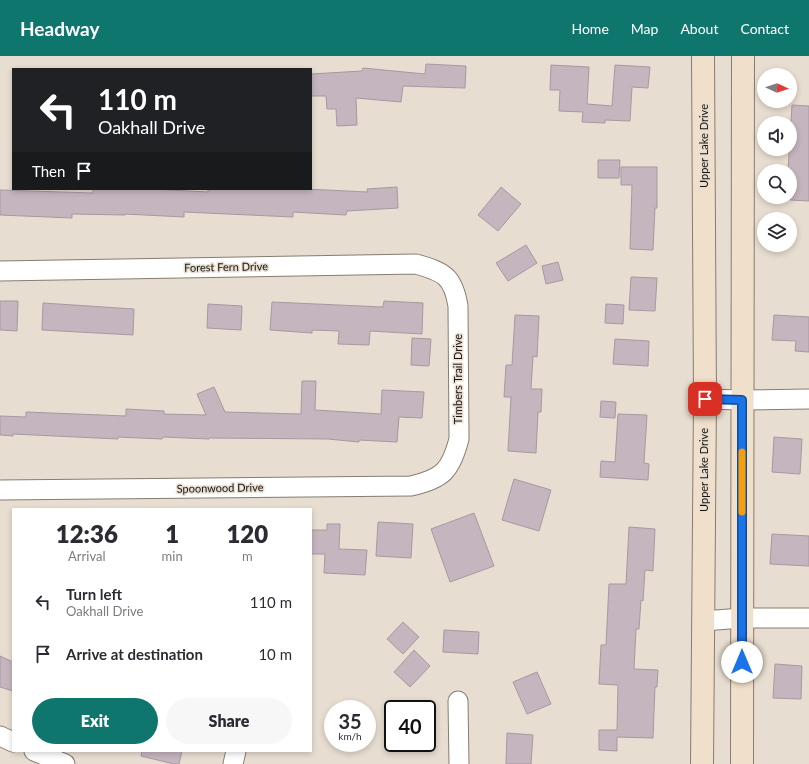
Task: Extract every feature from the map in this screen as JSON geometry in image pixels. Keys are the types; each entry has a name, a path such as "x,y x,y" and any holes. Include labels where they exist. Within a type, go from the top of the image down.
{"street":[{"name":"Upper Lake Drive","path":"702,764 705,399 704,56"},
{"path":"742,764 743,56"},
{"name":"Forest Fern Drive","path":"0,271 416,264 433,269 448,277"},
{"name":"Timbers Trail Drive","path":"438,477 450,465 459,439 458,306 455,292 448,277"},
{"path":"705,399 809,399"},
{"name":"Spoonwood Drive","path":"0,490 411,486 428,482 438,477"},
{"path":"703,620 742,618 809,618"},
{"path":"458,701 459,764"},
{"path":"0,736 12,742"},
{"path":"36,752 65,764"},
{"path":"233,764 236,752"}],"building":[{"path":"426,64 466,66 465,88 403,86 401,102 356,98 357,125 337,126 336,109 327,109 326,96 312,96 312,74 362,71 363,68 425,74"},
{"path":"551,65 589,67 587,104 612,106 615,65 650,67 648,88 632,87 630,121 605,120 605,123 582,122 583,112 559,111 560,90 550,90"},
{"path":"797,105 809,106 809,201 797,200 797,164 788,164 789,156 797,156 797,116 791,116 792,108 797,108"},
{"path":"598,160 620,160 619,178 598,178"},
{"path":"621,167 657,167 657,208 655,208 653,250 630,249 632,185 621,185"},
{"path":"397,187 398,208 347,211 346,215 293,212 293,217 184,212 184,217 125,214 72,214 72,218 0,215 0,190 93,193 93,190 169,190 208,192 208,190 312,189 368,192 367,189"},
{"path":"501,187 521,204 498,231 478,215"},
{"path":"526,245 537,263 508,281 496,263"},
{"path":"558,262 563,280 546,284 542,266"},
{"path":"631,277 657,278 655,311 629,310"},
{"path":"0,301 18,301 17,331 0,330"},
{"path":"384,301 423,303 422,334 370,331 369,345 338,344 339,331 312,330 312,333 270,330 272,302 383,307"},
{"path":"43,303 134,309 133,335 42,330"},
{"path":"208,304 242,306 241,330 207,328"},
{"path":"606,304 624,305 623,324 605,323"},
{"path":"515,315 539,316 537,357 533,356 531,389 542,389 541,412 538,412 536,453 508,451 511,397 504,397 506,365 512,365"},
{"path":"774,315 809,317 809,352 795,351 796,341 772,340"},
{"path":"412,338 431,339 429,366 411,365"},
{"path":"615,339 649,341 648,366 613,364"},
{"path":"302,381 316,381 315,410 381,414 382,390 424,392 422,418 399,417 397,442 359,440 359,442 328,439 209,439 163,437 162,439 118,437 118,439 13,434 13,436 0,435 0,416 26,417 26,412 126,416 126,409 164,411 164,414 206,415 197,394 214,387 225,412 301,414"},
{"path":"601,401 616,402 615,418 600,417"},
{"path":"618,414 647,415 644,463 649,464 648,480 600,477 601,461 615,462"},
{"path":"774,437 802,439 800,474 772,472"},
{"path":"514,479 551,490 539,531 502,520"},
{"path":"474,513 494,566 450,582 431,529"},
{"path":"378,522 413,524 411,558 376,556"},
{"path":"327,524 340,524 339,549 367,550 365,575 324,573 325,554 312,554 312,530 327,530"},
{"path":"629,527 655,529 653,571 645,570 639,629 636,629 634,669 658,670 657,687 655,687 653,738 617,737 617,751 599,750 599,730 617,730 618,685 599,684 601,645 606,645 609,584 626,584"},
{"path":"772,534 809,536 809,566 770,564"},
{"path":"403,622 419,637 403,654 387,639"},
{"path":"444,630 479,632 478,654 443,652"},
{"path":"414,650 430,666 410,687 394,672"},
{"path":"0,656 12,662 12,691 0,687"},
{"path":"775,664 802,666 801,699 773,698"},
{"path":"537,672 551,704 527,714 513,682"},
{"path":"507,733 533,735 531,764 506,764"},
{"path":"142,752 182,752 179,764 141,756"}],"slow traffic":[{"path":"742,452 742,512"}],"route":[{"path":"705,399 742,400 742,662"}]}
